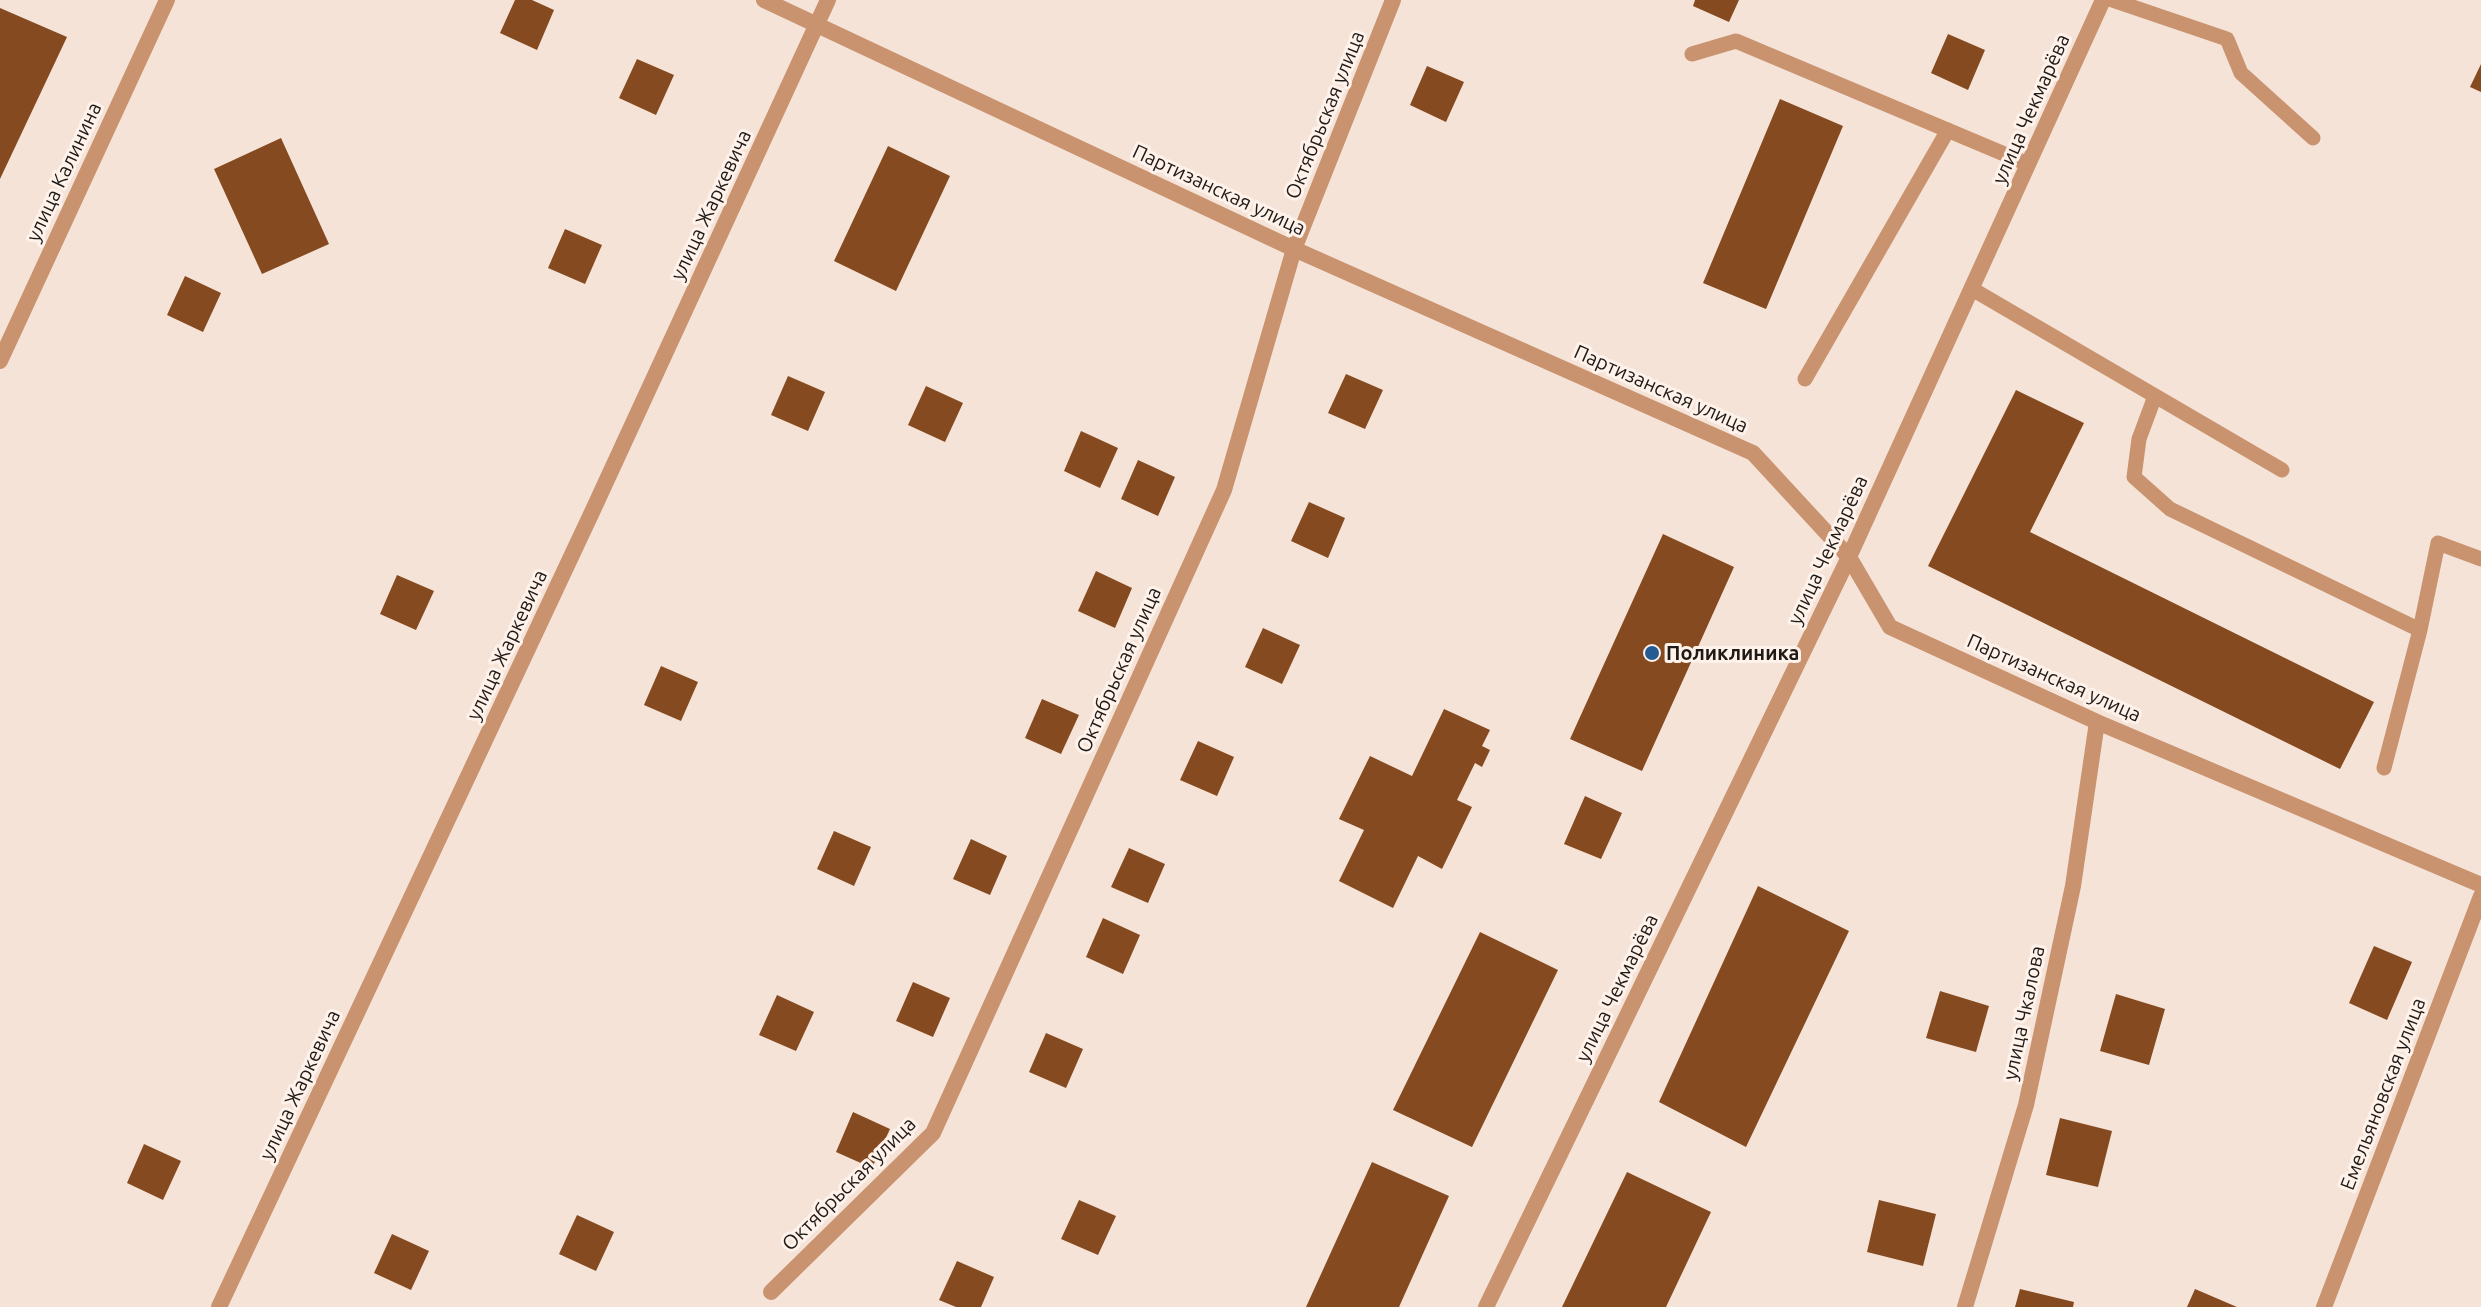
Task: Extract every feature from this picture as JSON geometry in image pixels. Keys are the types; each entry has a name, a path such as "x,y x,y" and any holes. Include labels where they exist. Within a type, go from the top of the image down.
{"street":[{"name":"улица Калинина","path":"0,361 167,0"},
{"name":"Партизанская улица","path":"764,0 1294,249 1754,453 1849,556 1890,627 2097,722 2481,885"},
{"name":"улица Жаркевича","path":"219,1307 593,510 828,0"},
{"name":"Октябрьская улица","path":"771,1292 933,1133 1224,490 1294,249 1393,0"},
{"name":"улица Чекмарёва","path":"1486,1307 1849,556 2103,0"},
{"name":"улица Чкалова","path":"1965,1307 2026,1105 2073,886 2097,722"},
{"name":"Емельяновская улица","path":"2324,1307 2481,896"}],"lane":[{"path":"2112,0 2227,39 2241,74 2313,138"},
{"path":"1692,54 1736,41 2028,164"},
{"path":"1805,380 1948,130"},
{"path":"1972,289 2282,470"},
{"path":"2155,396 2139,439 2134,477 2170,510 2420,630"},
{"path":"2384,768 2420,630 2438,543 2481,559"}],"building":[{"path":"515,0 532,0 554,10 537,50 500,33"},
{"path":"1695,0 1739,0 1729,22 1693,6"},
{"path":"0,8 67,37 0,179"},
{"path":"1948,34 1985,50 1968,90 1931,73"},
{"path":"637,59 674,75 656,115 619,98"},
{"path":"2481,64 2481,92 2470,87"},
{"path":"1427,66 1464,82 1446,122 1410,105"},
{"path":"1780,99 1843,126 1766,309 1703,283"},
{"path":"281,138 329,244 262,274 214,169"},
{"path":"888,146 950,176 896,291 834,261"},
{"path":"565,229 602,245 585,284 548,268"},
{"path":"185,276 221,293 203,332 167,315"},
{"path":"1346,374 1383,390 1365,429 1328,413"},
{"path":"788,376 825,392 808,431 771,415"},
{"path":"926,386 963,403 945,442 908,425"},
{"path":"2016,390 2084,423 2030,532 2374,702 2340,769 1928,566"},
{"path":"1081,431 1118,448 1100,488 1064,471"},
{"path":"1138,460 1175,477 1158,516 1121,499"},
{"path":"1309,502 1345,518 1328,558 1291,541"},
{"name":"Поликлиника","path":"1663,534 1734,567 1642,771 1570,739"},
{"path":"1096,571 1132,588 1115,628 1078,611"},
{"path":"397,575 434,591 416,630 380,614"},
{"path":"1263,628 1300,645 1282,684 1245,667"},
{"path":"661,666 698,682 681,721 644,705"},
{"path":"1042,699 1079,715 1061,754 1025,738"},
{"path":"1444,709 1490,730 1482,746 1490,750 1482,767 1475,763 1457,800 1472,807 1442,869 1418,856 1393,908 1339,881 1364,830 1339,819 1370,756 1412,776"},
{"path":"1198,741 1234,757 1217,796 1180,780"},
{"path":"1585,796 1622,813 1601,859 1564,844"},
{"path":"834,831 871,847 854,886 817,869"},
{"path":"971,839 1007,856 990,895 953,879"},
{"path":"1129,848 1165,864 1148,903 1111,887"},
{"path":"1758,886 1849,931 1746,1147 1659,1102"},
{"path":"1103,918 1140,935 1123,974 1086,957"},
{"path":"1480,932 1558,970 1472,1147 1393,1110"},
{"path":"2374,946 2412,962 2387,1020 2349,1003"},
{"path":"913,982 950,998 933,1037 896,1021"},
{"path":"1940,991 1989,1006 1976,1052 1926,1038"},
{"path":"2116,994 2165,1009 2149,1065 2100,1051"},
{"path":"777,995 814,1012 796,1051 759,1035"},
{"path":"1046,1033 1083,1049 1066,1088 1029,1072"},
{"path":"853,1112 890,1129 872,1168 836,1152"},
{"path":"2060,1118 2112,1131 2098,1187 2046,1175"},
{"path":"144,1144 181,1161 163,1200 127,1183"},
{"path":"1372,1162 1449,1196 1399,1307 1306,1307"},
{"path":"1627,1172 1711,1212 1666,1307 1562,1307"},
{"path":"1079,1200 1116,1216 1098,1255 1061,1239"},
{"path":"1879,1200 1936,1214 1923,1266 1867,1252"},
{"path":"577,1215 614,1232 596,1271 559,1254"},
{"path":"392,1234 429,1251 411,1290 374,1273"},
{"path":"957,1261 994,1277 981,1307 956,1307 939,1300"},
{"path":"2020,1289 2074,1302 2073,1307 2015,1307"},
{"path":"2195,1289 2237,1307 2187,1307"}],"place":[{"name":"Поликлиника","path":"1652,653"}]}
